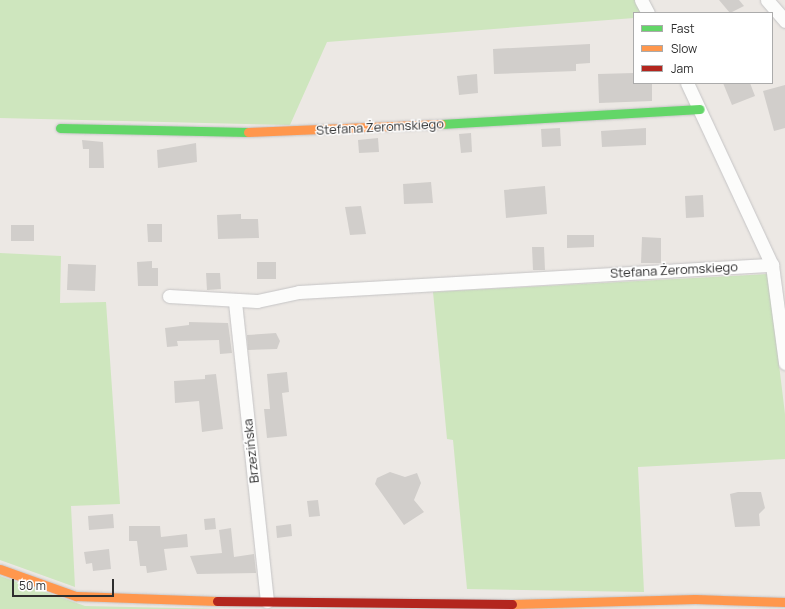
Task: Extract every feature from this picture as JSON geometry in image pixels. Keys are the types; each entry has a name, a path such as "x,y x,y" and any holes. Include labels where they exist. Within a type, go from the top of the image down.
{"street":[{"path":"641,0 647,12"},
{"path":"767,0 785,21"},
{"path":"687,84 700,109 772,265 785,363"},
{"name":"Stefana Żeromskiego","path":"60,128 279,132 700,109"},
{"name":"Stefana Żeromskiego","path":"169,296 235,302 257,302 298,292 772,265"},
{"name":"Brzezińska","path":"235,302 267,601"},
{"path":"0,569 62,592 92,598 566,604 695,599 785,602"}],"green space":[{"path":"0,0 637,0 643,12 633,12 633,18 327,42 290,125 0,118"},
{"path":"0,253 61,256 60,303 106,302 120,504 71,506 75,587 0,560"},
{"path":"768,274 785,414 785,459 638,467 644,592 467,589 453,440 447,439 433,292"},
{"path":"0,576 85,606 223,609 0,609"}],"building":[{"path":"719,0 739,0 744,6 732,12 729,12"},
{"path":"590,44 590,63 576,64 576,71 494,74 493,49"},
{"path":"633,73 633,84 652,84 652,101 599,103 598,74"},
{"path":"477,74 478,93 459,95 457,76"},
{"path":"723,84 750,84 755,96 732,105"},
{"path":"785,85 785,128 774,131 763,91"},
{"path":"560,128 561,146 542,147 541,129"},
{"path":"646,128 646,145 602,147 601,131"},
{"path":"471,133 472,152 461,153 459,134"},
{"path":"378,138 379,152 359,153 358,140"},
{"path":"82,140 103,142 104,168 89,168 89,149 83,149"},
{"path":"196,143 197,162 158,168 157,150"},
{"path":"431,182 433,203 404,204 403,184"},
{"path":"545,186 547,214 506,218 504,190"},
{"path":"703,195 704,217 686,218 685,196"},
{"path":"361,206 366,234 350,235 345,207"},
{"path":"241,214 241,219 258,219 259,238 218,239 217,215"},
{"path":"147,224 162,224 162,242 148,242"},
{"path":"11,225 34,225 34,241 11,241"},
{"path":"567,235 594,235 594,247 567,248"},
{"path":"642,237 661,238 661,263 641,263"},
{"path":"532,247 544,247 545,270 533,270"},
{"path":"152,261 152,268 158,268 158,286 138,286 137,262"},
{"path":"257,262 276,262 276,279 257,279"},
{"path":"68,264 96,265 95,291 67,290"},
{"path":"206,273 220,273 221,289 207,290"},
{"path":"189,322 228,323 232,353 220,354 219,340 177,341 178,346 167,347 165,328 189,325"},
{"path":"276,333 280,341 277,349 248,350 247,335"},
{"path":"287,372 289,392 282,393 287,436 267,438 264,409 270,409 267,374"},
{"path":"216,374 223,429 202,432 199,401 175,403 174,381 205,379 205,375"},
{"path":"390,472 405,477 417,473 421,483 414,500 424,512 404,525 375,484 377,478"},
{"path":"738,492 761,492 765,508 759,514 760,526 735,527 730,494"},
{"path":"318,500 320,516 309,517 307,501"},
{"path":"113,514 114,528 89,530 88,516"},
{"path":"215,518 216,529 205,530 204,519"},
{"path":"291,524 292,536 277,538 276,526"},
{"path":"129,526 160,526 161,537 187,534 188,547 164,549 167,570 147,573 146,566 140,566 137,541 129,541"},
{"path":"231,528 234,557 254,554 256,573 197,574 190,556 222,553 219,530"},
{"path":"109,549 111,569 93,571 92,563 86,564 84,552"}],"traffic: fast":[{"path":"441,124 700,109"},
{"path":"60,128 248,132"}],"traffic: slow":[{"path":"248,132 441,124"},
{"path":"0,569 76,596 217,601"},
{"path":"512,604 695,599 785,602"}],"traffic: jam":[{"path":"217,601 512,604"}]}
